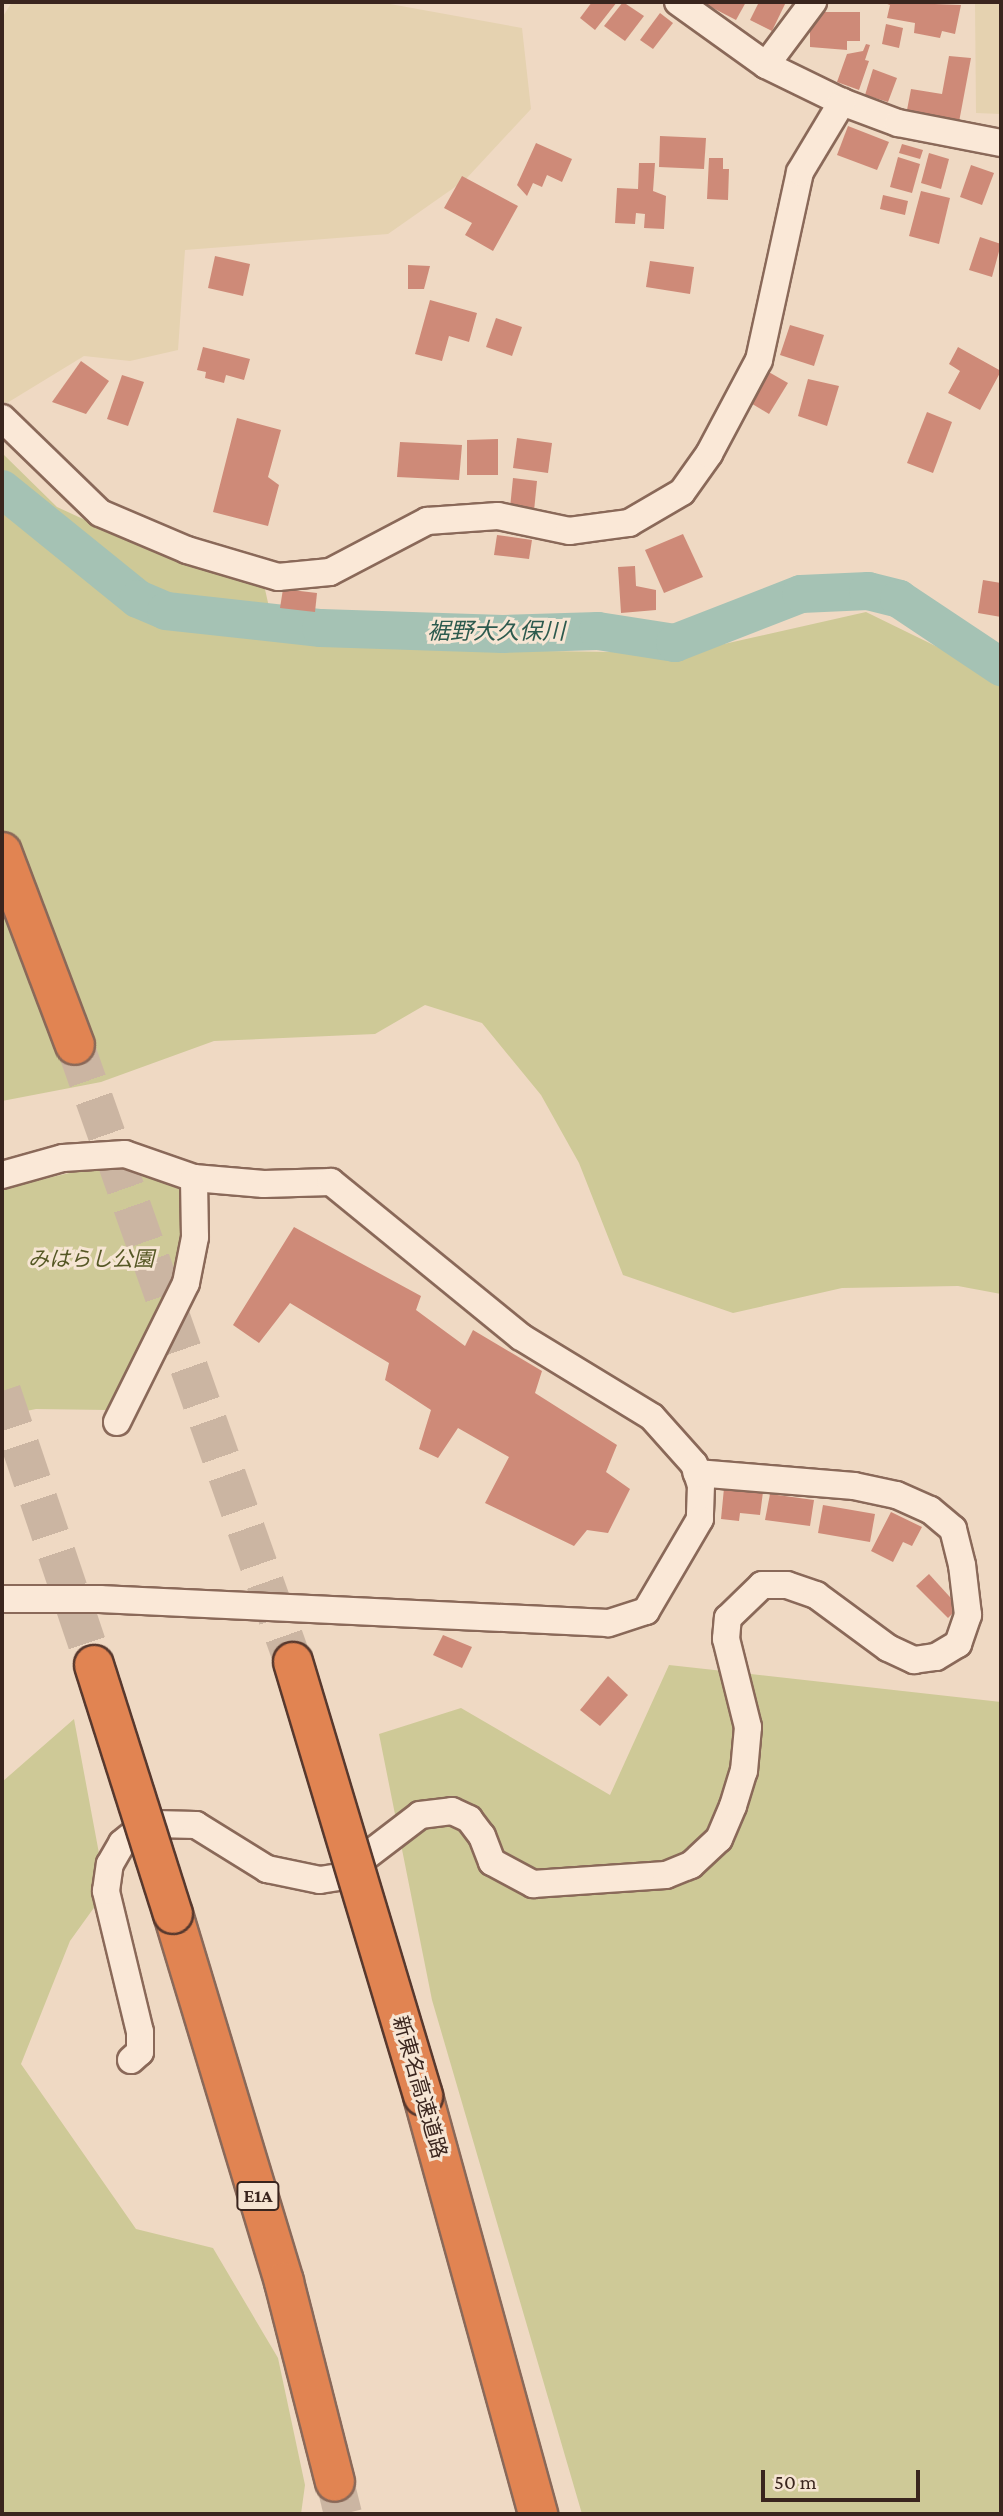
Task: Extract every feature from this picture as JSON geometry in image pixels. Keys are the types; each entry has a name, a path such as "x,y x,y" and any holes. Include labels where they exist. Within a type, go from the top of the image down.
{"highway":[{"path":"2,852 75,1045"},
{"name":"新東名高速道路","path":"293,1662 423,2096 538,2514"},
{"name":"E1A","path":"94,1665 173,1914 284,2282 335,2482"}],"street":[{"path":"766,65 813,2"},
{"path":"682,3 766,65 842,102 898,123 1001,144"},
{"path":"2,418 100,513 177,546 278,577 330,572 427,521 498,516 569,531 629,523 682,492 709,454 759,360 800,172 842,102"},
{"path":"2,1175 63,1158 125,1154 194,1178 264,1184 331,1182 521,1337 652,1417 694,1464 700,1519 646,1611 608,1623 100,1599 2,1600"},
{"path":"117,1422 186,1283 195,1237 194,1178"},
{"path":"131,2060 140,2052 140,2032 106,1891 110,1864 122,1843 137,1831 155,1824 196,1825 267,1869 320,1880 347,1872 420,1815 452,1811 469,1819 482,1836 492,1862 533,1884 666,1875 691,1865 719,1839 733,1806 744,1771 747,1727 726,1639 727,1618 762,1585 787,1585 816,1595 888,1648 914,1660 936,1657 958,1644 968,1615 962,1565 953,1529 930,1510 896,1495 854,1486 697,1473"}],"shaded area":[{"path":"12,2 379,2 522,28 531,109 465,180 388,234 185,250 178,350 130,361 84,356 7,403 2,401 2,18"},
{"path":"975,2 1001,2 1001,114 976,113"}],"green space":[{"path":"2,453 57,507 146,548 264,585 274,629 465,650 684,653 866,612 1001,678 1001,1294 958,1286 842,1288 733,1313 623,1275 579,1163 541,1095 482,1023 425,1005 375,1034 214,1041 101,1082 2,1101"},
{"name":"みはらし公園","path":"103,1165 179,1186 186,1251 177,1283 108,1410 36,1409 2,1416 2,1189"},
{"path":"669,1665 1001,1702 1001,2514 582,2514 432,2000 379,1734 461,1708 610,1795"},
{"path":"74,1719 106,1891 70,1941 21,2064 136,2229 213,2248 278,2358 305,2485 301,2514 2,2514 2,1782"}],"building":[{"path":"592,2 617,2 595,30 580,18"},
{"path":"623,2 644,16 625,41 604,26"},
{"path":"708,2 746,2 736,20 707,5"},
{"path":"759,2 786,2 772,31 750,20"},
{"path":"882,2 961,5 955,34 942,31 940,38 914,33 915,23 887,18 890,5"},
{"path":"810,12 860,12 860,41 847,41 847,50 810,47"},
{"path":"660,13 673,23 653,49 640,40"},
{"path":"886,24 903,28 899,48 882,44"},
{"path":"866,44 870,45 865,60 869,61 859,90 837,82 847,54 863,51"},
{"path":"949,56 971,58 959,122 907,110 911,89 942,94"},
{"path":"873,69 897,78 888,102 865,95"},
{"path":"848,126 889,142 877,170 837,155"},
{"path":"660,136 706,138 704,169 659,167"},
{"path":"536,143 572,159 562,182 547,175 542,187 533,183 527,196 517,185"},
{"path":"902,144 923,150 920,159 899,153"},
{"path":"929,153 949,159 941,189 921,183"},
{"path":"898,157 920,164 912,193 890,187"},
{"path":"709,158 723,158 723,169 729,169 728,200 707,199"},
{"path":"639,163 655,163 653,191 666,196 664,229 644,228 645,214 636,213 635,224 615,223 617,188 638,189"},
{"path":"971,165 994,173 982,205 960,197"},
{"path":"462,176 518,206 493,251 465,235 472,223 444,208"},
{"path":"921,191 950,198 939,244 909,236"},
{"path":"883,195 908,201 905,215 880,209"},
{"path":"980,237 1001,244 992,277 969,270"},
{"path":"215,256 250,264 243,296 208,288"},
{"path":"650,261 694,267 690,294 646,287"},
{"path":"408,265 430,266 424,289 408,289"},
{"path":"430,300 477,313 469,342 449,336 442,361 415,354"},
{"path":"496,318 522,327 512,356 486,347"},
{"path":"790,325 824,335 814,366 780,355"},
{"path":"203,347 250,359 244,380 226,375 224,383 205,378 206,372 197,370"},
{"path":"958,347 1001,371 980,410 948,393 960,371 949,364"},
{"path":"81,361 109,381 86,414 52,402"},
{"path":"767,371 788,383 769,414 749,402"},
{"path":"122,375 144,382 128,426 107,419"},
{"path":"808,379 839,386 827,426 798,416"},
{"path":"927,412 952,422 933,473 907,463"},
{"path":"237,418 281,430 268,477 279,485 268,526 213,512"},
{"path":"517,438 552,443 548,473 513,468"},
{"path":"498,439 498,475 467,475 467,440"},
{"path":"400,442 462,445 459,480 397,477"},
{"path":"513,478 537,481 534,511 510,508"},
{"path":"683,534 703,577 664,593 645,550"},
{"path":"497,535 532,540 529,559 494,555"},
{"path":"635,566 636,586 656,590 656,610 621,613 618,567"},
{"path":"983,580 1001,583 1001,617 978,613"},
{"path":"283,589 317,593 315,612 280,608"},
{"path":"294,1227 421,1296 416,1310 465,1346 473,1330 542,1371 535,1393 617,1445 606,1472 630,1489 608,1533 587,1530 574,1546 485,1503 509,1457 458,1428 438,1458 419,1449 431,1410 385,1380 389,1363 290,1303 259,1343 233,1325"},
{"path":"724,1488 763,1492 760,1515 740,1513 739,1521 721,1519"},
{"path":"770,1494 814,1500 810,1526 765,1520"},
{"path":"823,1505 875,1514 870,1542 818,1533"},
{"path":"891,1512 922,1527 912,1546 903,1542 893,1562 871,1551"},
{"path":"929,1574 959,1607 948,1618 916,1586"},
{"path":"443,1635 472,1647 462,1668 433,1655"},
{"path":"608,1676 628,1695 600,1726 580,1710"}],"waterway":[{"name":"裾野大久保川","path":"2,489 138,599 166,611 321,628 503,634 598,631 675,643 801,594 868,591 899,599 1001,667"}],"tunnel":[{"path":"75,1045 293,1662"},
{"path":"2,1391 94,1665"},
{"path":"335,2482 343,2514"}]}
